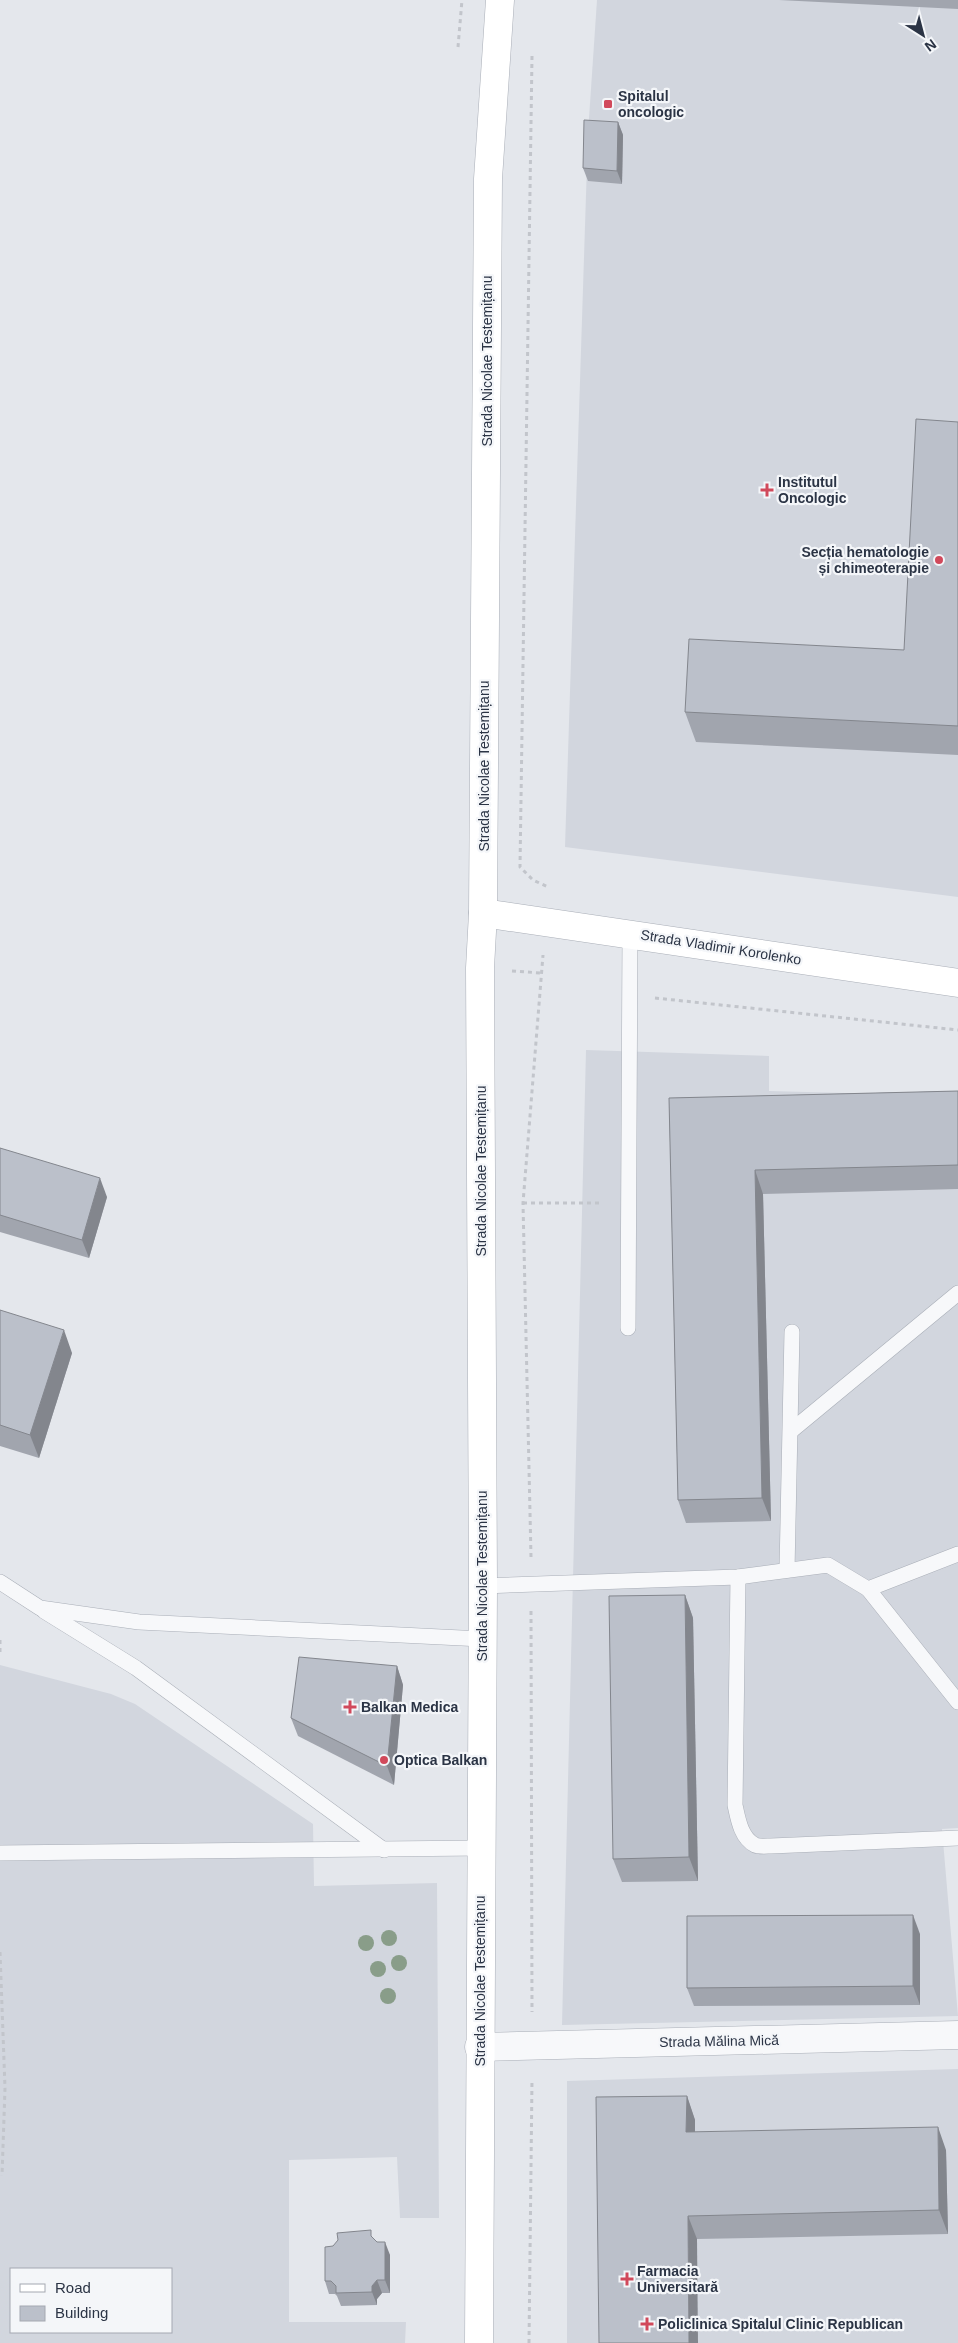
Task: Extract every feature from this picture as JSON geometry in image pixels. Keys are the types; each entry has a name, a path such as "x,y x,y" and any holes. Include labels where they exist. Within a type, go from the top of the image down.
{"main road":[{"name":"Strada Nicolae Testemițanu","path":"480,2343 483,1586 480,968 483,913 488,179 500,0"},
{"name":"Strada Vladimir Korolenko","path":"483,913 630,933 958,983"}],"street":[{"name":"Strada Mălina Mică","path":"480,2047 958,2035"}],"lane":[{"path":"628,1328 630,933"},
{"path":"791,1431 958,1293"},
{"path":"787,1570 792,1332"},
{"path":"868,1589 958,1554"},
{"path":"483,1586 738,1577 828,1566 868,1589 958,1702"},
{"path":"738,1577 736,1806 739,1825 747,1838 756,1846 958,1838"},
{"path":"0,1582 136,1668 384,1850"},
{"path":"40,1608 139,1622 482,1639"},
{"path":"0,1853 481,1848"}],"path":[{"path":"458,47 462,0"},
{"path":"529,2343 532,2046 531,1584 523,1203 545,922 550,888 533,880 520,867 532,51"},
{"path":"629,996 958,1030"},
{"path":"523,1203 629,1203"},
{"path":"0,1640 0,1652"},
{"path":"0,1952 5,2088 2,2176"}],"shaded area":[{"name":"Institutul Oncologic","path":"597,0 958,0 958,897 565,847 588,133"},
{"path":"586,1050 769,1056 769,1091 958,1096 958,1828 942,1829 958,2016 562,2025"},
{"path":"0,1665 111,1694 135,1704 313,1824 314,1886 437,1883 439,2218 400,2218 397,2157 289,2160 289,2322 406,2322 405,2343 0,2343"},
{"path":"958,2069 958,2343 567,2343 567,2081"}],"building":[{"path":"584,120 618,122 617,171 583,168"},
{"name":"Secția hematologie și chimeoterapie","path":"916,419 958,422 958,726 685,712 689,639 904,650"},
{"path":"958,1091 958,1165 755,1170 762,1498 678,1500 669,1098"},
{"path":"0,1148 100,1178 82,1240 0,1215"},
{"path":"0,1310 64,1330 30,1435 0,1425"},
{"path":"685,1595 689,1857 613,1859 609,1596"},
{"path":"299,1657 397,1666 387,1766 291,1718"},
{"path":"913,1915 913,1986 687,1988 687,1916"},
{"path":"687,2096 686,2132 938,2127 939,2210 688,2216 689,2343 599,2343 596,2097"},
{"path":"371,2230 371,2236 377,2242 385,2242 385,2280 377,2280 372,2286 372,2292 336,2293 336,2286 331,2281 325,2281 325,2247 333,2246 338,2240 337,2233"}],"place":[{"name":"Spitalul oncologic","path":"608,104"},
{"name":"Institutul Oncologic","path":"767,490"},
{"name":"Secția hematologie și chimeoterapie","path":"939,560"},
{"name":"Balkan Medica","path":"350,1707"},
{"name":"Optica Balkan","path":"384,1760"},
{"name":"Farmacia Universitară","path":"627,2279"},
{"name":"Policlinica Spitalul Clinic Republican","path":"647,2324"}]}
